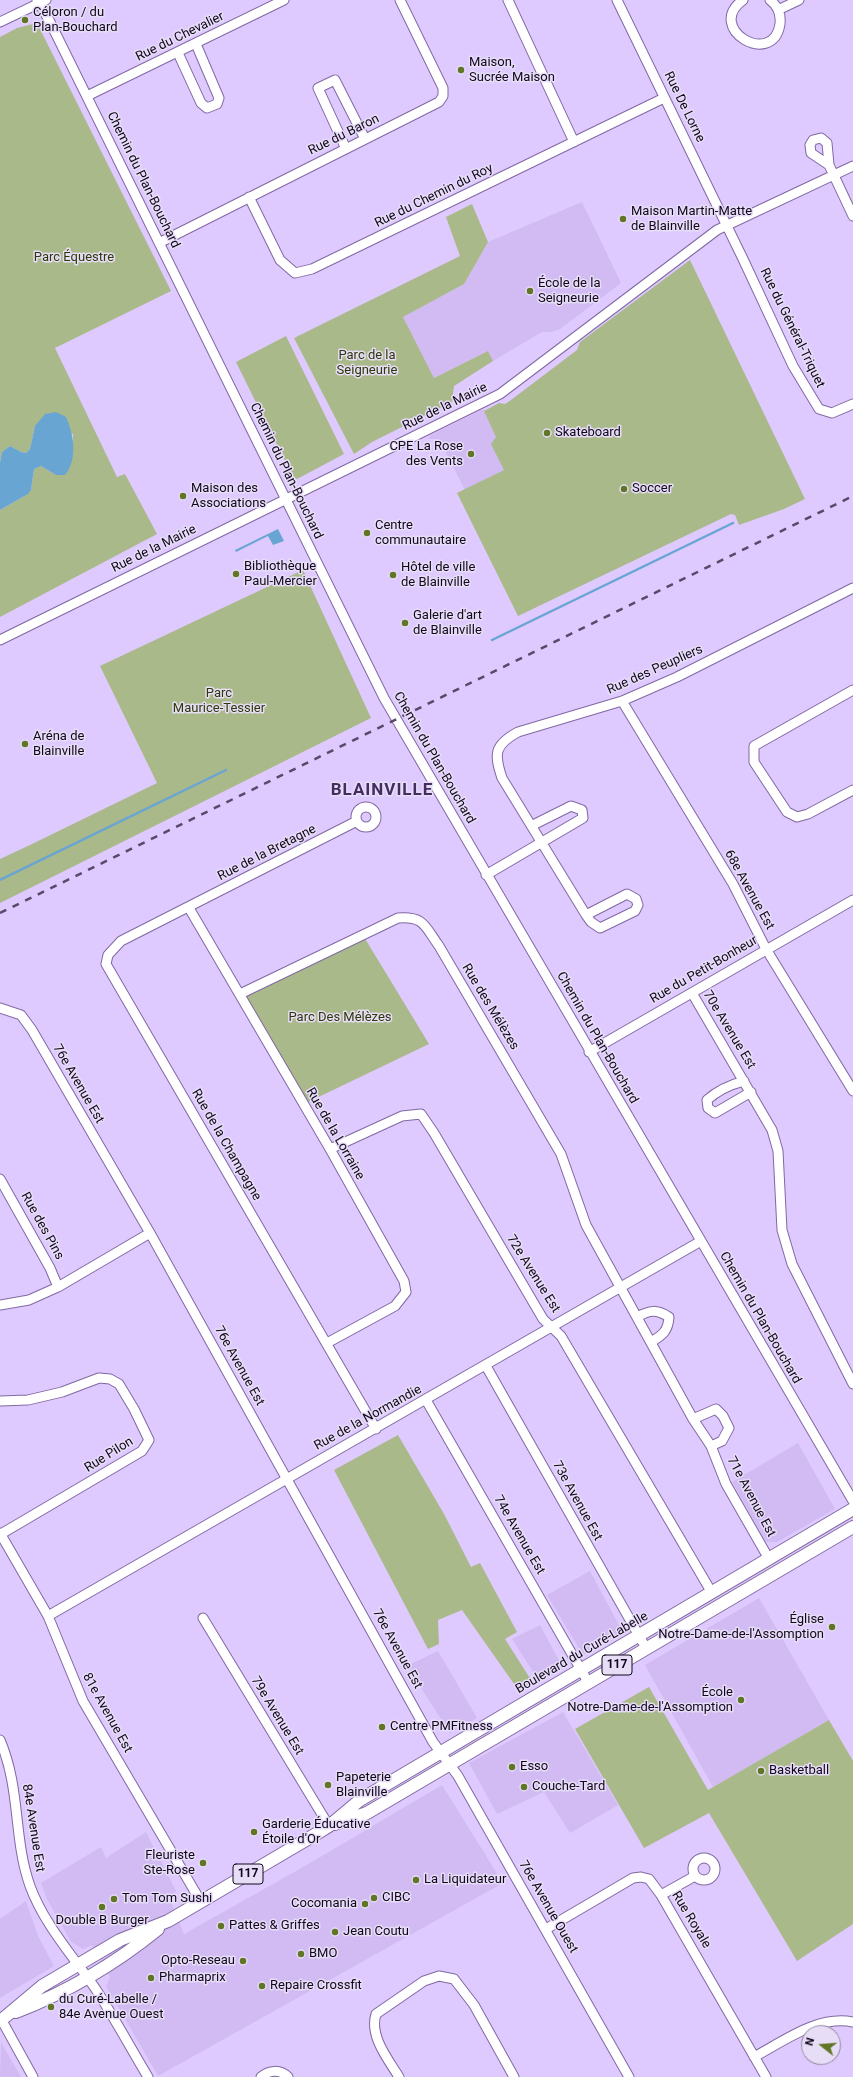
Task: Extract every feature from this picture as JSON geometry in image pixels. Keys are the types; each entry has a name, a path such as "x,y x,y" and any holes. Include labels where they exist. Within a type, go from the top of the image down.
{"main road":[{"name":"Boulevard du Curé-Labelle","path":"2,2019 42,1986 77,1965 120,1940 168,1921 201,1902 329,1826 360,1800 853,1509"},
{"name":"Boulevard du Curé-Labelle","path":"329,1826 368,1813 853,1527"},
{"name":"Boulevard du Curé-Labelle","path":"2,2019 48,2000 127,1954 168,1921"}],"street":[{"name":"Rue du Chevalier","path":"87,96 178,53 284,0"},
{"name":"Rue du Baron","path":"159,243 365,139 434,106 443,96 444,88 400,0"},
{"path":"508,0 574,142"},
{"name":"Rue De Lorne","path":"617,0 727,225"},
{"path":"743,0 734,9 732,24 735,32 747,43 764,43 776,34 780,22 778,10 770,0"},
{"path":"778,10 799,0"},
{"path":"0,22 41,1"},
{"name":"Chemin du Plan-Bouchard","path":"41,1 381,692 589,1052 853,1501"},
{"path":"178,53 201,103 207,108 217,104 219,98 196,44"},
{"path":"346,149 318,88 335,80 365,139"},
{"name":"Rue du Chemin du Roy","path":"249,197 280,260 295,273 312,269 664,98"},
{"path":"828,165 853,216"},
{"name":"Rue de la Mairie","path":"0,640 500,394 717,230 853,166"},
{"name":"Rue du Général-Triquet","path":"727,225 793,366 819,409 832,413 853,404"},
{"name":"Rue des Peupliers","path":"586,915 627,894 636,899 638,905 635,911 600,928 591,922 586,915 541,842 533,825 502,778 496,759 499,748 508,738 518,732 622,701 678,677 853,588"},
{"path":"853,690 754,746 754,762 787,812 797,817 808,814 853,790"},
{"name":"68e Avenue Est","path":"622,701 733,884 766,949 853,1091"},
{"path":"486,875 583,818 582,810 571,806 533,825"},
{"name":"Rue de la Bretagne","path":"189,908 357,821"},
{"name":"Rue du Petit-Bonheur","path":"589,1052 853,900"},
{"name":"Rue de la Lorraine","path":"189,908 330,1149 404,1281 406,1292 395,1306 327,1344"},
{"name":"Rue de la Champagne","path":"189,908 121,941 108,956 106,964 376,1429"},
{"name":"Rue des Mélèzes","path":"240,994 398,918 413,916 423,923 439,946 561,1154 586,1225 620,1288"},
{"name":"70e Avenue Est","path":"692,993 772,1130 778,1151 782,1230 792,1264 853,1384"},
{"name":"76e Avenue Est","path":"0,1008 21,1015 32,1030 150,1233 440,1752"},
{"name":"70e Avenue Est","path":"744,1081 728,1085 713,1095 707,1100 708,1108 715,1113 751,1092"},
{"name":"72e Avenue Est","path":"330,1149 402,1116 421,1114 434,1133 543,1319 561,1336 712,1593"},
{"name":"Rue des Pins","path":"0,1179 50,1268 58,1287"},
{"path":"0,1305 29,1300 58,1287 150,1233"},
{"name":"Rue de la Normandie","path":"48,1616 287,1478 486,1366 701,1241"},
{"name":"71e Avenue Est","path":"620,1288 693,1419 711,1446 726,1484 769,1559"},
{"path":"637,1317 651,1310 660,1311 669,1317 668,1327 663,1335 650,1342"},
{"name":"73e Avenue Est","path":"486,1366 646,1648"},
{"name":"Rue Pilon","path":"0,1401 28,1400 62,1392 99,1378 110,1379 119,1384 134,1409 149,1440 142,1451 0,1534"},
{"name":"74e Avenue Est","path":"426,1400 588,1682"},
{"name":"71e Avenue Est","path":"693,1419 716,1409 723,1416 729,1428 722,1441 711,1446"},
{"name":"81e Avenue Est","path":"0,1534 48,1616 84,1701 201,1902"},
{"name":"79e Avenue Est","path":"203,1618 329,1826"},
{"name":"84e Avenue Est","path":"0,1740 14,1785 22,1854 27,1876 43,1913 77,1965 87,1977 148,2077"},
{"name":"76e Avenue Ouest","path":"440,1752 458,1776 630,2077"},
{"path":"661,1895 695,1876"},
{"name":"Rue Royale","path":"546,1929 633,1878 641,1877 649,1879 661,1895 766,2077"},
{"path":"399,2077 377,2040 374,2021 376,2014 424,1981 439,1976 454,1979 474,2005 514,2077"},
{"path":"2,2019 33,2077"},
{"path":"754,2057 815,2025 830,2021 853,2022"},
{"path":"261,2077 272,2071 280,2071 288,2077"}],"shaded area":[{"name":"École de la Seigneurie","path":"582,202 621,283 560,329 552,332 542,332 493,361 488,351 434,378 403,317 464,284 488,242"},
{"name":"CPE La Rose des Vents","path":"483,409 495,432 496,437 494,442 504,470 465,490 441,443 437,439 428,439 431,435"},
{"path":"798,1443 835,1509 777,1542 768,1542 765,1541 732,1482"},
{"path":"590,1571 622,1631 583,1655 547,1595"},
{"name":"École Notre-Dame-de-l'Assomption","path":"759,1598 829,1720 713,1787 645,1665"},
{"path":"540,1625 563,1668 539,1681 512,1639"},
{"path":"438,1651 477,1718 450,1733 407,1666"},
{"path":"563,1712 618,1805 570,1833 544,1792 497,1814 469,1763"},
{"path":"442,1785 503,1883 158,2076 106,1986 110,1977 92,1945 83,1949 71,1942 47,1899 41,1883 101,1847 106,1858 146,1832 176,1891 170,1900 184,1934 305,1866"},
{"path":"26,1901 38,1936 54,1966 0,1998 0,1919"},
{"path":"1,2042 21,2077 0,2077"}],"green space":[{"name":"Parc Équestre","path":"37,23 171,291 55,348 117,477 125,474 157,534 0,617 0,510 23,497 31,490 34,469 41,466 56,475 73,453 73,434 35,426 30,449 26,453 10,446 2,452 0,463 0,37 17,28"},
{"name":"Parc de la Seigneurie","path":"472,204 488,242 464,284 403,317 434,378 488,351 493,361 454,386 452,402 372,442 354,454 294,338 460,256 446,217"},
{"path":"690,260 805,499 784,509 739,525 735,515 731,514 518,616 457,493 504,470 491,444 496,437 484,411 499,403 505,404 511,400 577,350 580,342"},
{"path":"286,336 344,454 297,479 292,476 236,362"},
{"name":"Parc Maurice-Tessier","path":"303,570 371,718 0,903 0,859 157,783 100,666"},
{"name":"Parc Des Mélèzes","path":"364,937 429,1044 306,1103 243,995"},
{"path":"398,1435 444,1514 471,1567 480,1563 517,1632 505,1639 533,1683 519,1691 462,1610 438,1620 439,1644 428,1649 334,1470"},
{"path":"649,1687 708,1790 829,1720 853,1761 853,1924 797,1961 709,1813 644,1848 575,1729"}],"water":[{"path":"56,412 66,417 73,439 72,462 69,469 65,475 56,475 41,466 34,469 31,490 28,494 0,510 0,463 2,452 10,446 26,453 30,449 35,426 45,414"},
{"path":"278,529 284,541 273,545 268,536 236,552 235,550"}],"waterway":[{"path":"492,640 733,523"},
{"path":"0,880 226,770"}],"railway":[{"path":"0,913 853,496"}],"place":[{"name":"Céloron / du Plan-Bouchard","path":"25,20"},
{"name":"Maison, Sucrée Maison","path":"461,70"},
{"name":"Maison Martin-Matte de Blainville","path":"623,219"},
{"name":"École de la Seigneurie","path":"530,291"},
{"name":"Skateboard","path":"547,433"},
{"name":"CPE La Rose des Vents","path":"471,454"},
{"name":"Soccer","path":"624,489"},
{"name":"Maison des Associations","path":"183,496"},
{"name":"Centre communautaire","path":"367,533"},
{"name":"Bibliothèque Paul-Mercier","path":"236,574"},
{"name":"Hôtel de ville de Blainville","path":"393,575"},
{"name":"Galerie d'art de Blainville","path":"405,623"},
{"name":"Aréna de Blainville","path":"25,744"},
{"name":"Église Notre-Dame-de-l'Assomption","path":"832,1627"},
{"name":"École Notre-Dame-de-l'Assomption","path":"741,1700"},
{"name":"Centre PMFitness","path":"382,1727"},
{"name":"Esso","path":"512,1767"},
{"name":"Basketball","path":"761,1771"},
{"name":"Papeterie Blainville","path":"328,1785"},
{"name":"Couche-Tard","path":"524,1787"},
{"name":"Garderie Éducative Étoile d'Or","path":"254,1832"},
{"name":"Fleuriste Ste-Rose","path":"203,1863"},
{"name":"La Liquidateur","path":"416,1880"},
{"name":"CIBC","path":"374,1898"},
{"name":"Tom Tom Sushi","path":"114,1899"},
{"name":"Cocomania","path":"365,1904"},
{"name":"Double B Burger","path":"102,1907"},
{"name":"Pattes & Griffes","path":"221,1926"},
{"name":"Jean Coutu","path":"335,1932"},
{"name":"BMO","path":"301,1954"},
{"name":"Opto-Reseau","path":"243,1961"},
{"name":"Pharmaprix","path":"151,1978"},
{"name":"Repaire Crossfit","path":"262,1986"},
{"name":"du Curé-Labelle / 84e Avenue Ouest","path":"51,2007"}],"district":[{"name":"BLAINVILLE","path":"382,791"}]}
